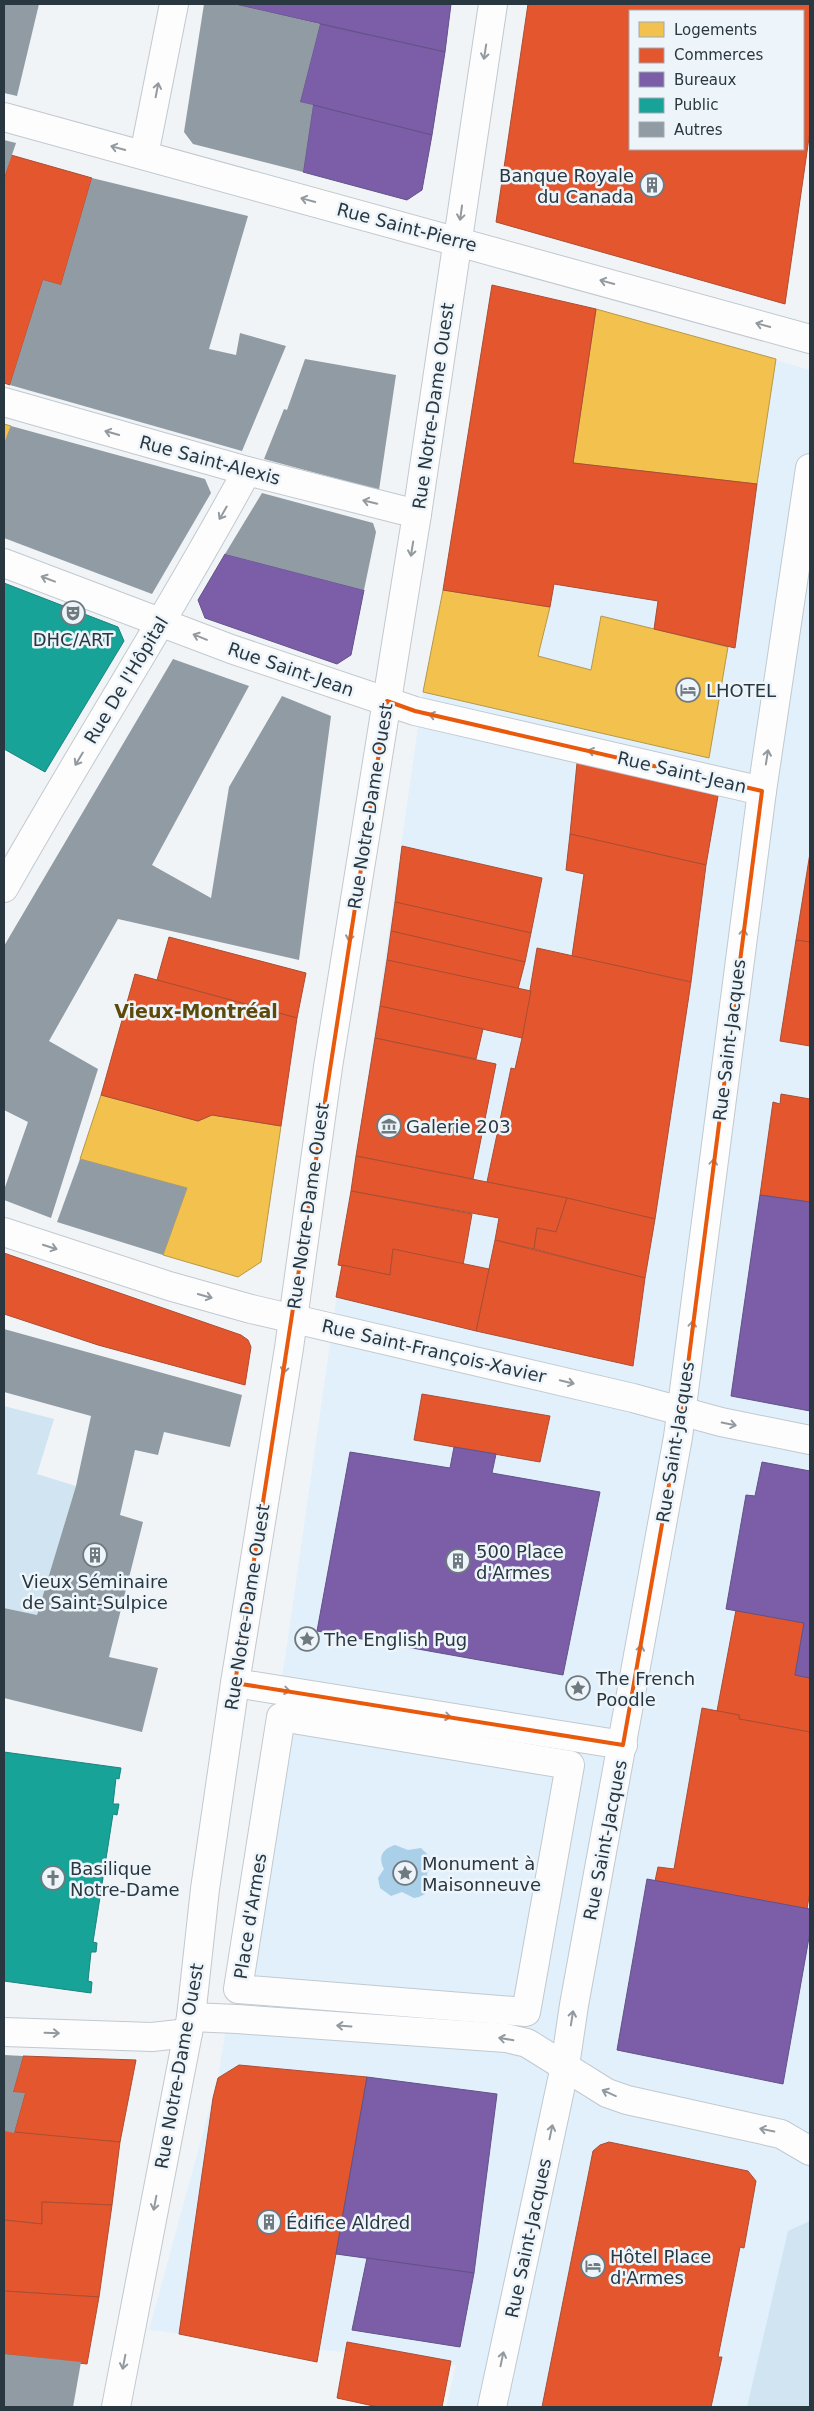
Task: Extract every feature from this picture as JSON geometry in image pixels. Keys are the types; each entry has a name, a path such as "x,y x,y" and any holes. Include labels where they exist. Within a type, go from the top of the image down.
{"street":[{"path":"144,155 174,4"},
{"name":"Rue Notre-Dame Ouest","path":"116,2407 189,2025 205,1889 235,1683 292,1318 328,1067 417,514 456,241 493,4"},
{"name":"Rue Saint-Pierre","path":"4,117 810,338"},
{"name":"Rue Saint-Alexis","path":"4,402 246,471 417,514"},
{"name":"Rue Saint-Jacques","path":"492,2407 565,2066 574,2005 623,1745 682,1411 762,791 810,468"},
{"name":"Rue De l'Hôpital","path":"4,888 44,816 161,622 246,471"},
{"name":"Rue Saint-Jean","path":"4,563 231,649 415,712 762,791"},
{"name":"Rue Saint-François-Xavier","path":"4,1232 169,1286 292,1318 682,1411 721,1422 810,1440"},
{"path":"235,1683 623,1745"},
{"name":"Place d'Armes","path":"282,1717 570,1765 526,2012 238,1989 282,1717"},
{"path":"4,2032 152,2037 189,2025 237,2018 506,2038 528,2043 607,2093 627,2100 781,2134 810,2151"}],"highlighted area":[{"path":"387,701 415,711 762,791 682,1411 623,1745 235,1683"}],"shaded area":[{"path":"492,285 596,309 810,370 810,2407 446,2407 456,2365 149,2330 218,2078 287,1645 423,692 443,590"},
{"name":"Vieux Séminaire de Saint-Sulpice","path":"4,1406 54,1419 37,1474 76,1486 37,1615 4,1608"},
{"path":"810,2221 810,2407 747,2407 788,2231"}],"water":[{"path":"395,1845 408,1850 421,1848 431,1858 427,1874 430,1883 425,1894 414,1898 402,1892 391,1896 380,1888 378,1878 384,1869 381,1861 382,1854"}],"building: Logements":[{"path":"596,309 776,359 757,484 573,463"},
{"path":"4,424 11,426 4,445"},
{"path":"443,590 550,607 538,656 591,670 601,616 728,647 709,758 423,692"},
{"path":"101,1095 198,1121 212,1115 281,1126 261,1262 238,1277 163,1255 187,1188 80,1159"}],"building: Commerces":[{"name":"Banque Royale du Canada","path":"528,4 810,4 810,131 785,304 496,222"},
{"path":"11,155 92,178 61,285 43,280 10,385 4,383 4,179"},
{"path":"492,285 596,309 573,463 757,484 735,648 654,629 658,601 554,584 550,607 443,590"},
{"path":"577,763 718,796 706,865 570,834"},
{"path":"570,834 706,865 691,982 572,956 584,874 566,870"},
{"path":"402,846 542,878 531,933 395,902"},
{"path":"810,853 810,942 796,940"},
{"path":"395,902 531,933 525,962 391,931"},
{"path":"391,931 525,962 518,989 387,960"},
{"path":"169,937 306,973 297,1018 157,980"},
{"path":"796,940 810,942 810,1046 780,1041"},
{"path":"537,948 691,982 655,1219 567,1198 487,1182 511,1068 515,1069 522,1038"},
{"path":"387,960 531,991 522,1038 380,1006"},
{"path":"135,974 297,1018 281,1126 212,1115 198,1121 101,1095"},
{"path":"380,1006 483,1029 476,1059 375,1038"},
{"path":"375,1038 496,1064 473,1179 356,1156"},
{"path":"781,1094 810,1099 810,1202 760,1195 773,1102 780,1104"},
{"path":"356,1156 567,1198 556,1232 537,1228 534,1249 495,1240 499,1218 351,1191"},
{"path":"351,1191 472,1214 463,1265 393,1249 390,1275 338,1265"},
{"path":"567,1198 655,1219 645,1278 534,1249 537,1228 556,1232"},
{"path":"495,1240 645,1278 633,1366 476,1331"},
{"path":"393,1249 489,1269 476,1331 336,1297 342,1265 390,1275"},
{"path":"4,1253 241,1335 248,1340 251,1347 245,1385 98,1345 4,1314"},
{"path":"422,1394 550,1416 540,1462 414,1440"},
{"path":"736,1610 804,1623 795,1675 810,1678 810,1732 739,1719 739,1715 717,1711"},
{"path":"702,1708 739,1715 739,1719 810,1732 810,1891 807,1909 655,1881 658,1867 674,1869"},
{"path":"23,2056 136,2060 120,2142 14,2133 25,2093 13,2092"},
{"name":"Édifice Aldred","path":"239,2065 367,2077 317,2362 179,2334 213,2098 218,2078"},
{"path":"4,2131 120,2142 112,2205 42,2202 42,2224 4,2220"},
{"path":"609,2142 748,2171 756,2181 744,2248 740,2247 718,2357 722,2357 711,2407 542,2407 593,2151 600,2145"},
{"path":"42,2202 112,2205 99,2297 4,2291 4,2220 42,2224"},
{"path":"4,2291 99,2297 87,2364 4,2354"},
{"path":"347,2342 451,2361 442,2407 378,2407 337,2398"}],"building: Bureaux":[{"path":"233,4 451,4 445,52"},
{"path":"320,24 445,52 432,135 300,102"},
{"path":"313,105 432,135 422,190 407,200 303,172"},
{"path":"225,554 364,590 351,655 337,664 205,618 198,600"},
{"path":"760,1195 810,1202 810,1411 731,1396"},
{"name":"500 Place d'Armes","path":"454,1447 496,1454 492,1473 600,1492 563,1675 317,1631 350,1452 450,1468"},
{"path":"762,1462 810,1471 810,1678 795,1675 804,1623 726,1609 746,1495 755,1496"},
{"path":"647,1879 810,1909 810,1932 783,2084 617,2050"},
{"path":"367,2077 497,2094 474,2273 336,2254"},
{"path":"367,2258 474,2273 460,2347 352,2330"}],"building: Public":[{"path":"4,583 118,627 124,641 45,772 4,749"},
{"name":"Basilique Notre-Dame","path":"4,1752 121,1768 119,1779 116,1778 113,1804 119,1804 117,1815 113,1814 93,1942 97,1943 96,1952 91,1952 88,1981 92,1982 91,1993 4,1981"}],"building: Autres":[{"path":"4,4 39,4 17,96 4,93"},
{"path":"204,4 233,4 320,24 300,102 313,105 303,172 193,144 184,132"},
{"path":"4,140 16,143 4,178"},
{"path":"92,178 248,216 209,349 236,355 240,333 286,346 242,451 10,385 43,280 61,285"},
{"path":"305,359 396,375 379,490 264,459 284,409 287,410"},
{"path":"11,426 205,479 211,493 152,594 4,538 4,445"},
{"path":"262,493 373,523 376,532 364,590 225,554"},
{"path":"173,659 249,686 152,865 211,898 229,787 282,696 331,716 299,960 118,919 49,1041 98,1069 51,1218 4,1200 4,1190 28,1122 4,1110 4,946"},
{"path":"80,1159 187,1188 163,1255 57,1222"},
{"name":"Vieux Séminaire de Saint-Sulpice","path":"4,1329 242,1395 230,1447 164,1432 158,1455 135,1450 120,1515 143,1522 109,1657 158,1668 142,1732 4,1698 4,1608 37,1615 76,1486 91,1416 4,1392"},
{"path":"4,2055 23,2056 13,2092 25,2093 14,2133 4,2131"},
{"path":"4,2354 81,2362 73,2407 4,2407"}],"place":[{"name":"Banque Royale du Canada","path":"652,185"},
{"name":"DHC/ART","path":"73,613"},
{"name":"LHOTEL","path":"688,690"},
{"name":"Galerie 203","path":"389,1126"},
{"name":"Vieux Séminaire de Saint-Sulpice","path":"95,1555"},
{"name":"500 Place d'Armes","path":"458,1561"},
{"name":"The English Pug","path":"307,1639"},
{"name":"The French Poodle","path":"578,1688"},
{"name":"Monument à Maisonneuve","path":"405,1873"},
{"name":"Basilique Notre-Dame","path":"53,1878"},
{"name":"Édifice Aldred","path":"269,2222"},
{"name":"Hôtel Place d'Armes","path":"593,2266"}],"district":[{"name":"Vieux-Montréal","path":"196,1011"}]}
